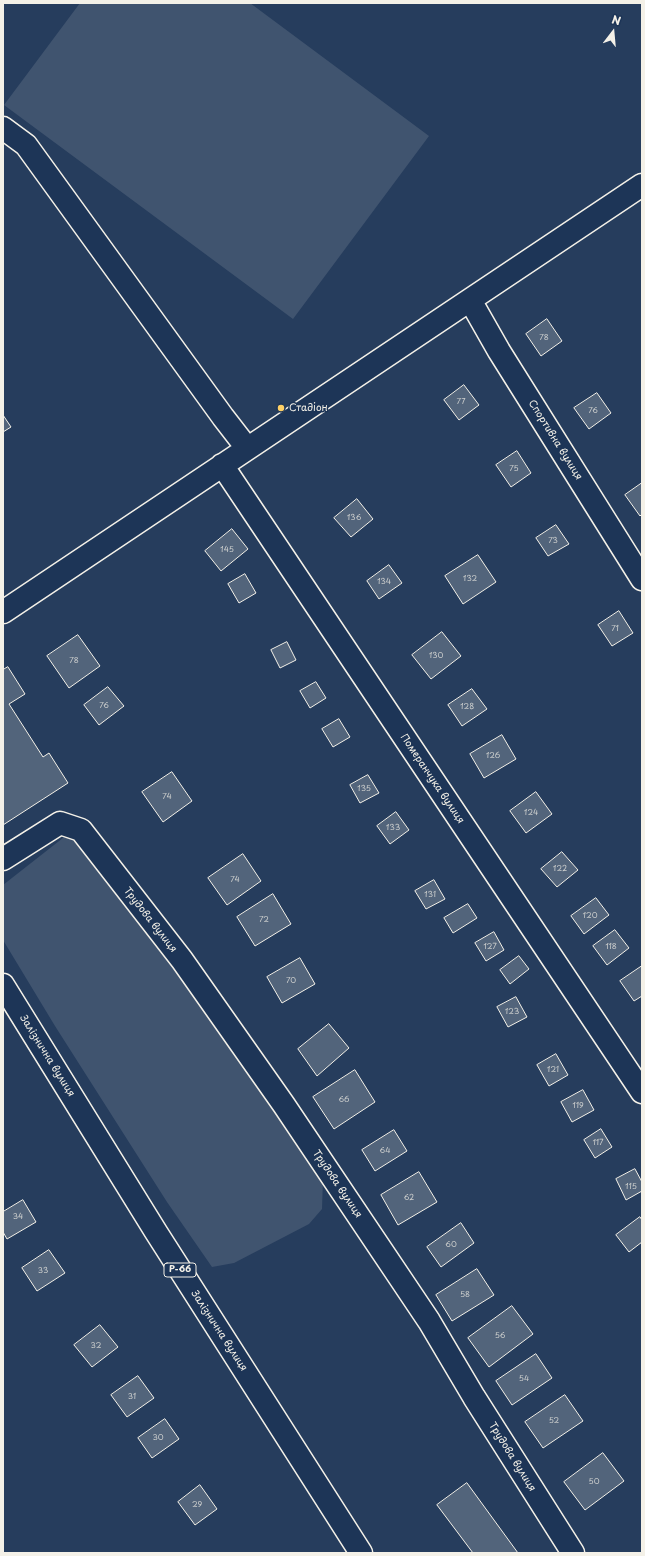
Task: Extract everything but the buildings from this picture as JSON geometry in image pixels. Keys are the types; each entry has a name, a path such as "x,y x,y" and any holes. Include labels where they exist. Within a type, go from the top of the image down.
{"street":[{"path":"3,128 26,145 247,448"},
{"path":"3,612 642,185"},
{"name":"Спортивна вулиця","path":"470,300 499,351 642,579"},
{"name":"Померанчука вулиця","path":"222,465 642,1092"},
{"name":"Трудова вулиця","path":"3,859 60,823 81,830 182,960 284,1105 429,1321 474,1397 573,1553"},
{"name":"Залізнична вулиця","path":"3,985 156,1232 361,1553"}],"shaded area":[{"path":"80,3 250,3 429,136 293,319 4,105"},
{"path":"68,834 131,909 323,1178 322,1209 309,1224 234,1263 212,1267 167,1202 55,1026 3,940 3,885"}],"place":[{"name":"Стадіон","path":"281,408"}]}
